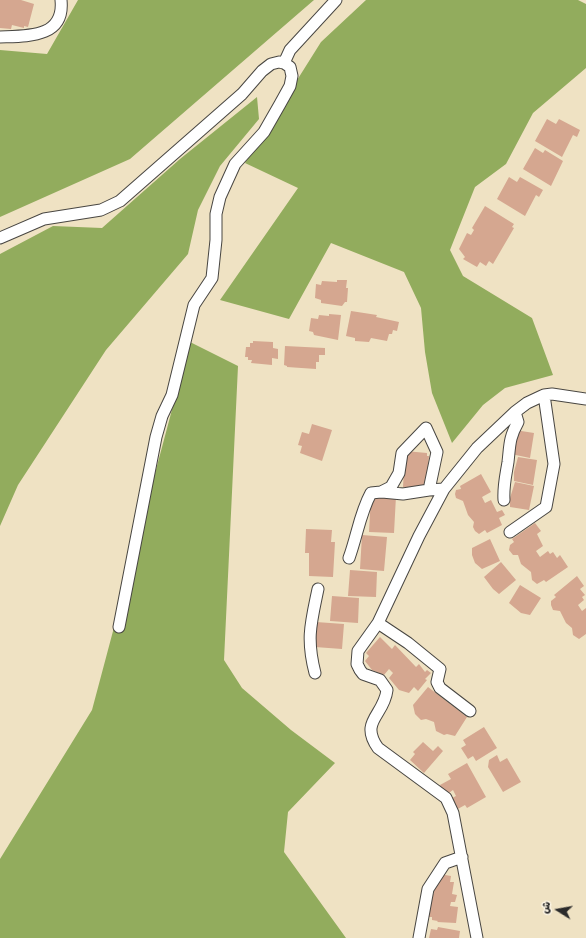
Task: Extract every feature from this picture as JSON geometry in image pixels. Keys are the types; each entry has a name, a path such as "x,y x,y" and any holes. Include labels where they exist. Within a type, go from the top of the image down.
{"street":[{"path":"0,37 39,35 49,29 56,23 61,12 61,0"},
{"path":"284,63 290,50 336,0"},
{"path":"0,238 44,219 101,210 120,201 242,94 270,64 284,63 290,67 292,76 290,86 264,132 235,164 220,197 216,214 216,240 212,278 194,305 172,395 157,432 149,466 119,628"},
{"path":"477,938 453,813 446,798 378,748 370,734 373,720 386,698 387,690 380,680 363,674 357,664 356,657 358,651 378,623 419,536 444,489 477,448 515,412 544,395 564,395 586,399"},
{"path":"510,532 546,507 554,464 544,395"},
{"path":"504,500 503,486 508,461 510,435 518,422 515,412"},
{"path":"381,492 391,488 399,473 402,453 426,428 437,452 429,490"},
{"path":"349,558 357,536 364,505 371,493 381,492 403,494 444,489"},
{"path":"315,673 311,657 309,635 318,589"},
{"path":"378,623 408,643 440,669 437,682 440,688 470,710"},
{"path":"419,938 428,889 445,864 462,857"}],"green space":[{"path":"78,0 314,0 130,159 0,217 0,50 47,54"},
{"path":"366,0 578,0 586,4 586,68 533,113 506,164 475,187 450,250 463,276 532,318 553,375 505,388 483,405 452,443 432,393 425,352 421,308 404,272 331,243 289,319 220,300 298,188 245,163 321,42"},
{"path":"257,97 259,119 220,166 198,210 188,254 106,350 18,485 0,526 0,254 53,226 102,228 180,159"},
{"path":"190,342 238,366 224,660 242,688 291,730 335,763 288,812 284,852 346,938 0,938 0,859 92,710"}],"building":[{"path":"0,0 21,0 34,4 28,27 24,26 24,28 12,25 11,29 0,28"},
{"path":"547,119 556,124 559,119 580,130 577,137 573,135 562,157 535,141"},
{"path":"535,148 543,153 545,150 563,161 551,186 523,169"},
{"path":"509,177 517,182 520,177 543,190 539,197 536,195 525,216 497,199"},
{"path":"485,206 514,224 512,227 514,228 493,264 489,261 486,266 480,262 477,267 463,259 465,257 459,249 467,233 471,235 474,230 472,228"},
{"path":"337,280 347,280 347,302 345,302 342,306 321,303 321,300 315,298 316,284 321,285 322,281 337,282"},
{"path":"351,311 377,315 376,317 399,322 397,331 393,330 392,334 389,334 387,341 371,338 369,342 355,341 355,338 346,336"},
{"path":"329,314 341,315 338,340 314,335 313,332 309,331 311,318 318,319 319,315 329,316"},
{"path":"253,341 273,342 273,348 278,349 278,359 272,358 272,365 251,363 252,360 248,360 248,357 245,357 246,347 250,347 250,343 253,343"},
{"path":"285,346 325,348 325,355 319,355 319,362 316,362 316,369 287,367 284,365"},
{"path":"312,424 332,430 322,461 300,453 302,446 298,445 302,432 309,434"},
{"path":"515,430 534,433 530,458 511,454"},
{"path":"405,451 427,453 427,456 429,456 426,488 403,487"},
{"path":"518,457 537,460 533,485 514,481 514,472"},
{"path":"481,474 491,492 482,497 485,503 491,500 497,512 502,510 505,515 499,518 502,525 487,533 485,530 479,534 473,527 474,522 468,515 463,501 456,498 455,494 456,490 461,489 460,486"},
{"path":"515,482 534,486 529,510 510,507 510,498"},
{"path":"371,495 396,496 394,533 369,532"},
{"path":"535,523 541,531 537,534 543,546 536,551 540,557 548,551 550,554 553,552 557,558 560,555 568,567 546,582 544,580 537,584 532,580 531,572 521,564 518,555 513,555 509,550 510,545 514,542 512,539"},
{"path":"306,529 332,530 331,542 335,542 333,577 309,576 309,553 305,553"},
{"path":"362,535 387,537 384,571 360,569"},
{"path":"490,539 500,561 482,569 475,563 472,555 472,548"},
{"path":"501,562 516,580 499,594 484,577"},
{"path":"350,570 377,572 376,597 348,596"},
{"path":"577,576 584,586 580,589 585,595 582,597 584,600 578,605 582,611 586,608 586,634 579,639 573,635 572,628 566,623 560,611 553,610 551,605 551,601 556,597 554,595"},
{"path":"520,585 541,598 530,615 521,613 509,603"},
{"path":"332,596 359,598 358,623 330,621"},
{"path":"316,622 344,624 342,649 315,647"},
{"path":"380,637 392,649 395,645 416,667 419,664 425,672 427,670 431,673 425,679 427,680 418,691 414,687 409,693 399,690 389,678 393,673 389,669 384,675 372,670 365,661 369,656 366,653"},
{"path":"428,687 467,717 455,736 447,734 444,735 436,731 434,722 426,719 421,720 415,714 413,705"},
{"path":"484,727 497,748 476,761 473,756 468,759 461,748 466,745 463,740"},
{"path":"423,742 433,751 438,746 443,751 424,773 410,760 415,754 413,752"},
{"path":"497,755 500,762 507,758 521,782 503,792 488,767 489,760"},
{"path":"467,763 486,797 467,808 465,805 456,810 450,799 456,796 453,790 446,795 442,791 440,785 451,779 448,774"},
{"path":"439,874 451,876 450,882 454,882 452,894 457,895 455,902 451,902 450,906 458,907 456,923 437,922 438,921 432,920 432,917 429,917 429,915 426,914 429,893 434,894 433,890"},
{"path":"438,927 460,931 459,938 429,938 431,929 437,930"}]}
